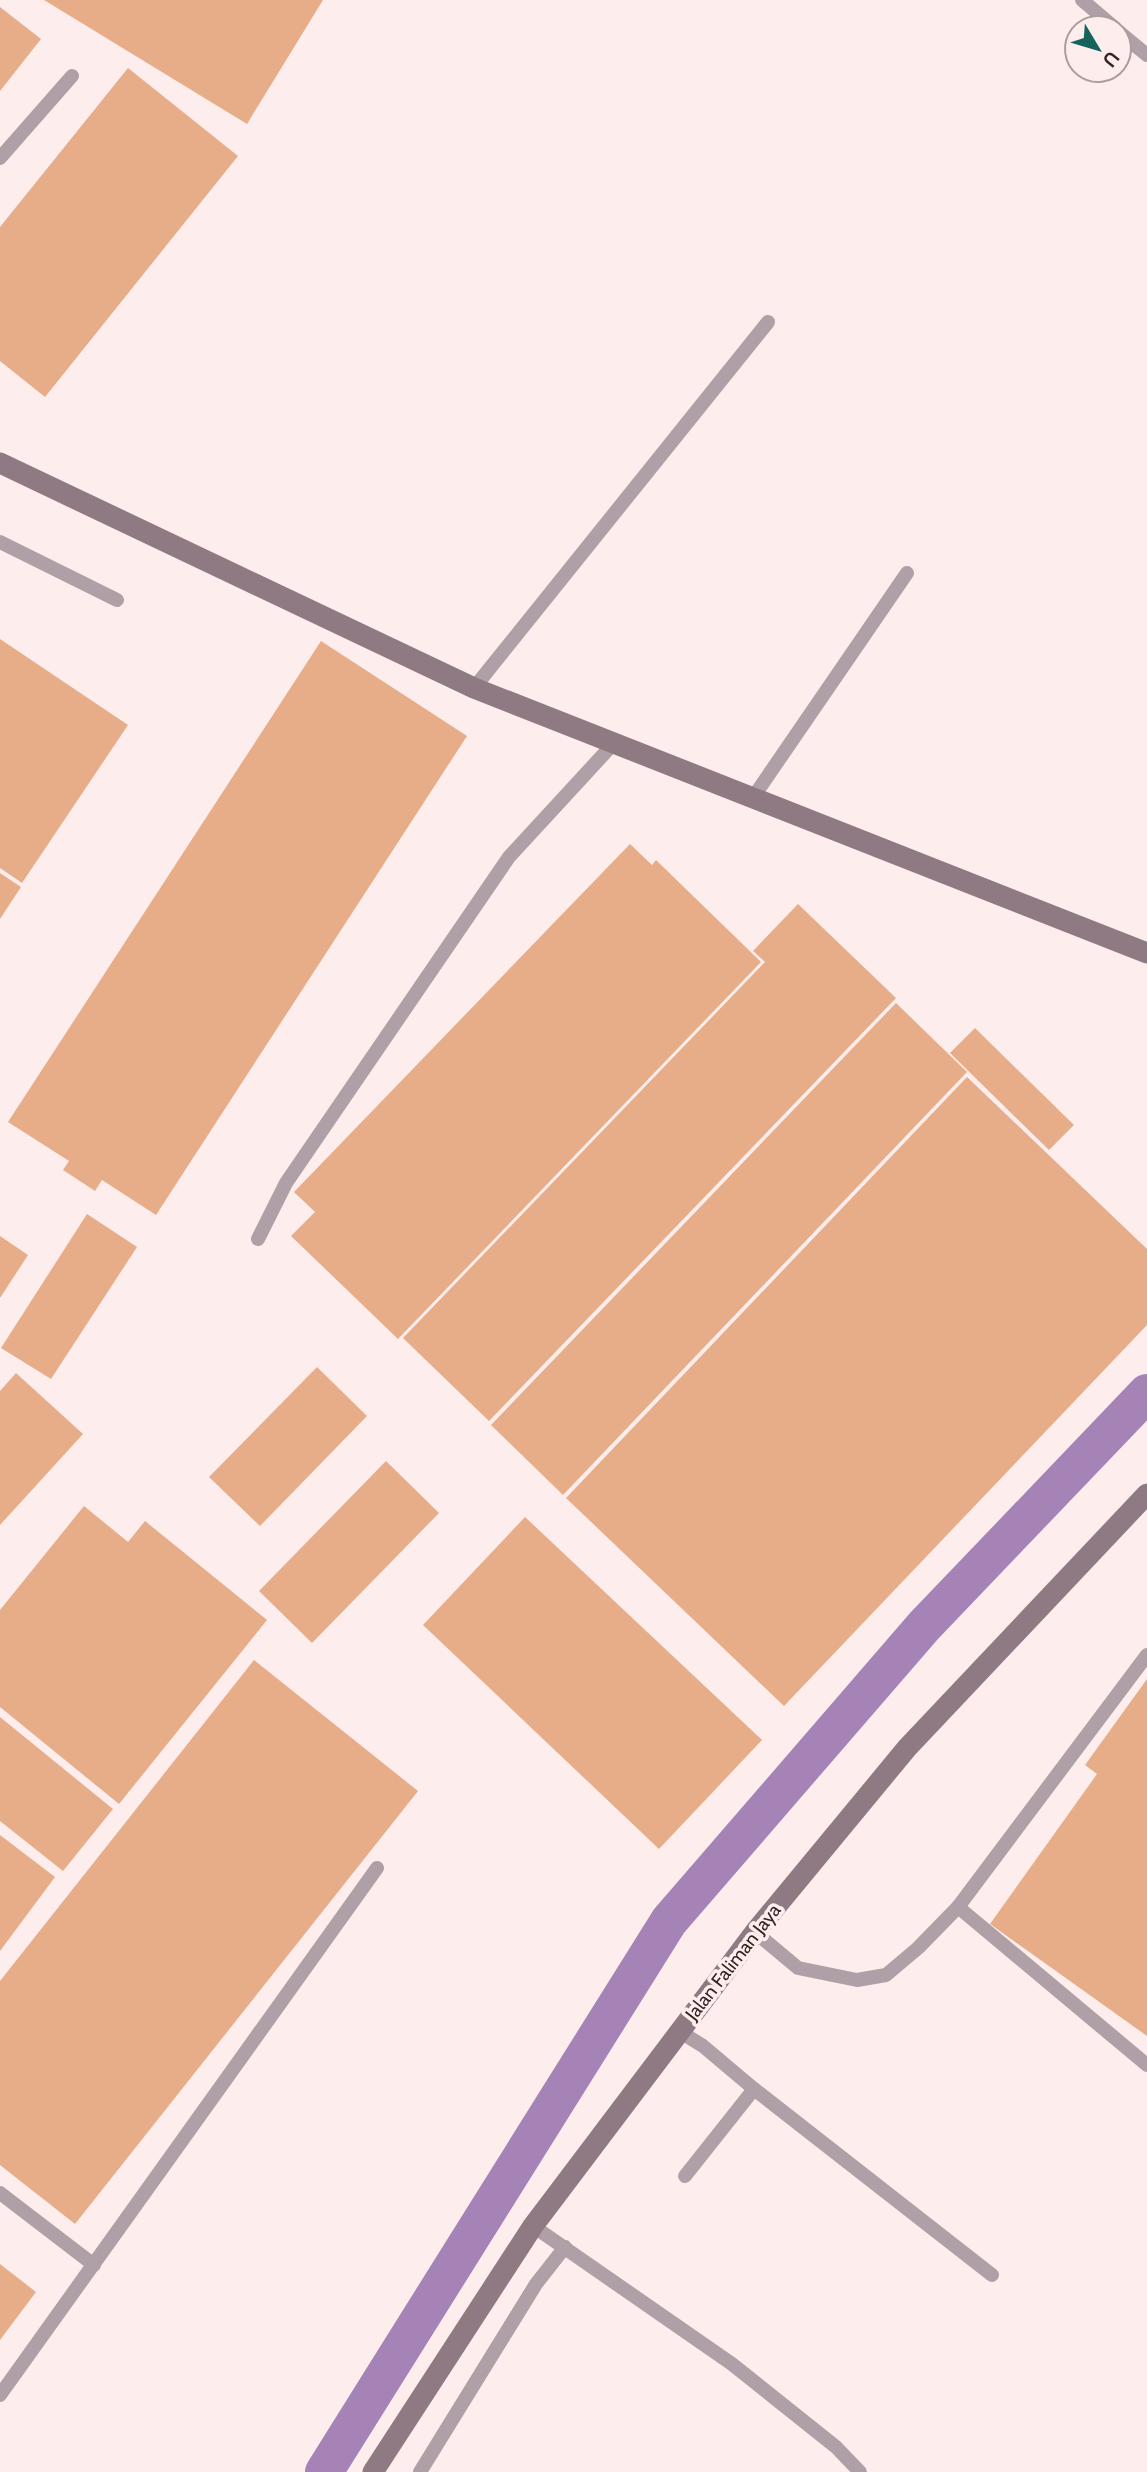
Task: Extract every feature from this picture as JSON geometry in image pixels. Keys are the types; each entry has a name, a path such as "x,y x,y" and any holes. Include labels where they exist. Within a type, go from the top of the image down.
{"street":[{"path":"0,463 474,688 1147,953"},
{"name":"Jalan Faliman Jaya","path":"373,2472 533,2226 755,1931 906,1748 1147,1494"}],"lane":[{"path":"1082,0 1098,14"},
{"path":"1133,44 1147,55"},
{"path":"0,158 72,76"},
{"path":"474,688 768,322"},
{"path":"0,542 117,600"},
{"path":"752,799 907,573"},
{"path":"258,1239 286,1183 509,857 614,743"},
{"path":"755,1931 798,1968 857,1980 886,1975 958,1908 1147,1655"},
{"path":"0,2395 377,1868"},
{"path":"958,1908 1147,2065"},
{"path":"680,2031 703,2046 992,2275"},
{"path":"685,2176 754,2089"},
{"path":"0,2193 94,2265"},
{"path":"533,2226 732,2364 836,2447 860,2472"},
{"path":"420,2472 536,2284 565,2247"}],"building":[{"path":"44,0 323,0 247,124"},
{"path":"0,7 41,39 0,91"},
{"path":"128,68 238,156 45,397 0,361 0,227"},
{"path":"0,639 128,725 22,883 0,868"},
{"path":"321,641 467,736 156,1215 102,1180 95,1191 63,1170 69,1161 8,1122"},
{"path":"630,844 652,865 656,860 761,962 398,1339 291,1236 315,1212 294,1192"},
{"path":"0,873 21,887 0,919"},
{"path":"798,904 896,998 489,1421 403,1338 765,962 753,951"},
{"path":"896,1003 967,1072 563,1495 491,1425"},
{"path":"975,1028 1074,1125 1049,1150 950,1053"},
{"path":"967,1077 1147,1249 1147,1325 784,1706 566,1498"},
{"path":"87,1214 137,1247 51,1379 1,1348"},
{"path":"0,1236 28,1255 0,1298"},
{"path":"317,1367 367,1416 260,1526 209,1477"},
{"path":"16,1373 83,1434 0,1525 0,1391"},
{"path":"386,1461 439,1513 312,1643 259,1591"},
{"path":"84,1506 128,1542 145,1521 267,1620 119,1804 0,1707 0,1610"},
{"path":"525,1517 762,1740 659,1849 423,1625"},
{"path":"254,1660 418,1791 75,2224 0,2165 0,1981"},
{"path":"1147,1679 1147,2036 990,1924 1097,1774 1085,1765"},
{"path":"0,1717 113,1809 63,1871 0,1821"},
{"path":"0,1835 55,1877 0,1951"},
{"path":"0,2264 36,2292 0,2340"}],"waterway":[{"path":"324,2472 669,1921 924,1626 1147,1393"}]}
